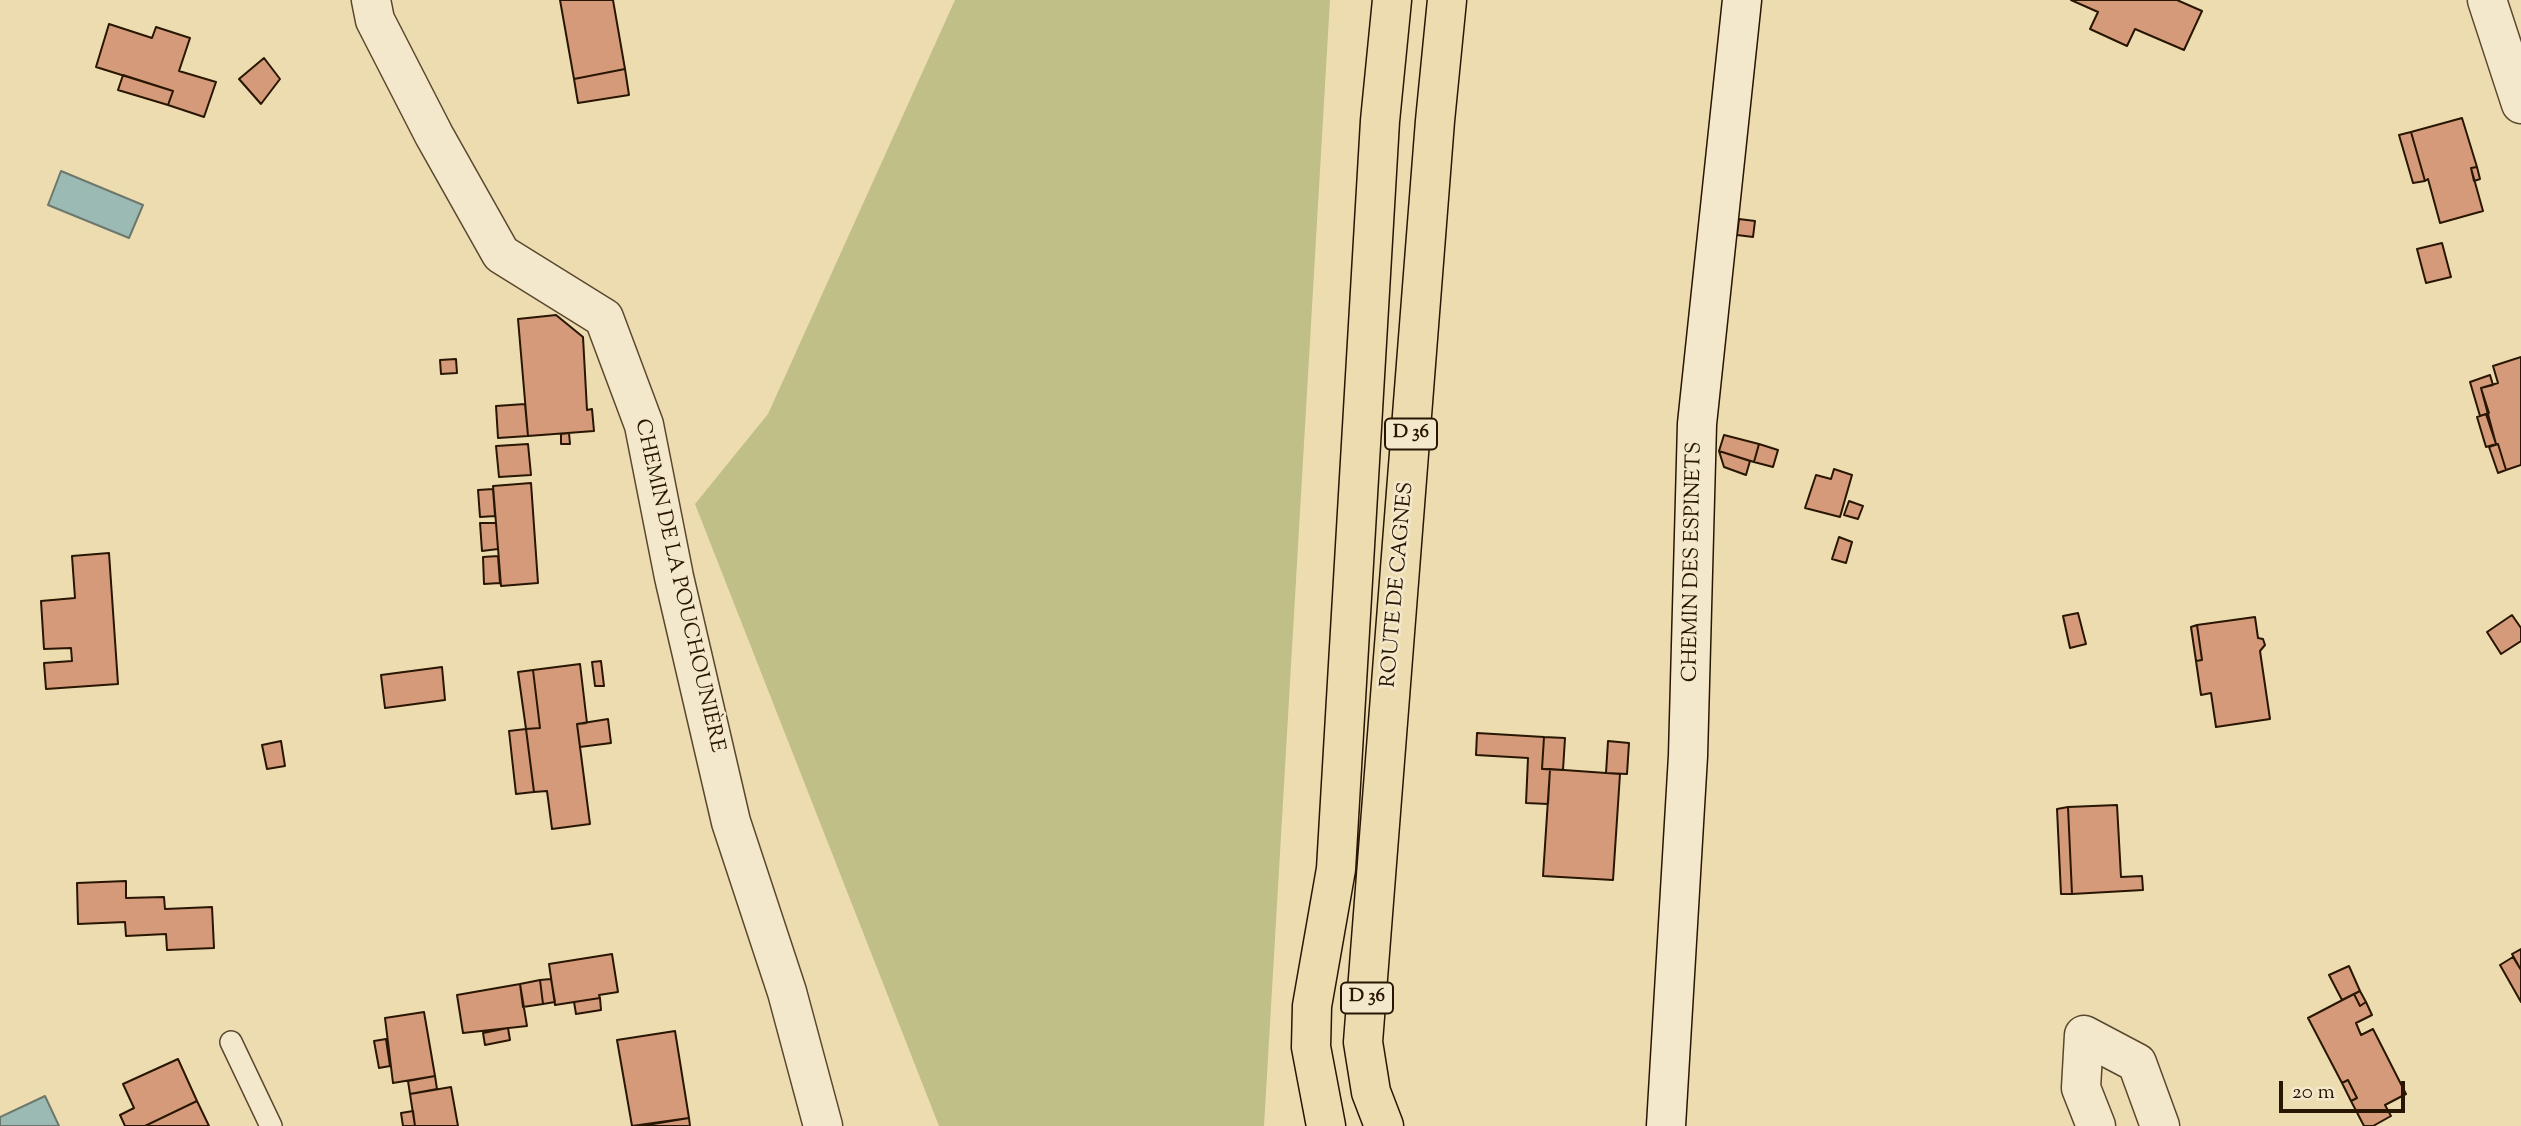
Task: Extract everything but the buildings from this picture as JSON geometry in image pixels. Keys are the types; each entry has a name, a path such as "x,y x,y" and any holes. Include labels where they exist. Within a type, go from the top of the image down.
{"main road":[{"name":"ROUTE DE CAGNES","path":"1326,1126 1311,1047 1312,1006 1336,869 1380,121 1392,0"},
{"name":"ROUTE DE CAGNES","path":"1384,1126 1371,1092 1363,1042 1435,121 1447,0"}],"street":[{"name":"CHEMIN DE LA POUCHOUNIÈRE","path":"371,0 375,20 428,123 501,254 604,318 644,425 674,577 731,822 787,992 823,1126"},
{"name":"CHEMIN DES ESPINETS","path":"1666,1126 1688,756 1697,424 1742,0"},
{"path":"2487,0 2521,104"},
{"path":"2096,1126 2081,1088 2084,1035 2137,1063 2160,1126"}],"lane":[{"path":"231,1042 271,1126"}],"green space":[{"path":"955,0 1330,0 1264,1126 939,1126 695,504 768,414"}],"water":[{"path":"61,171 143,205 129,238 48,205"},
{"path":"45,1096 59,1126 0,1126 0,1117"}]}
